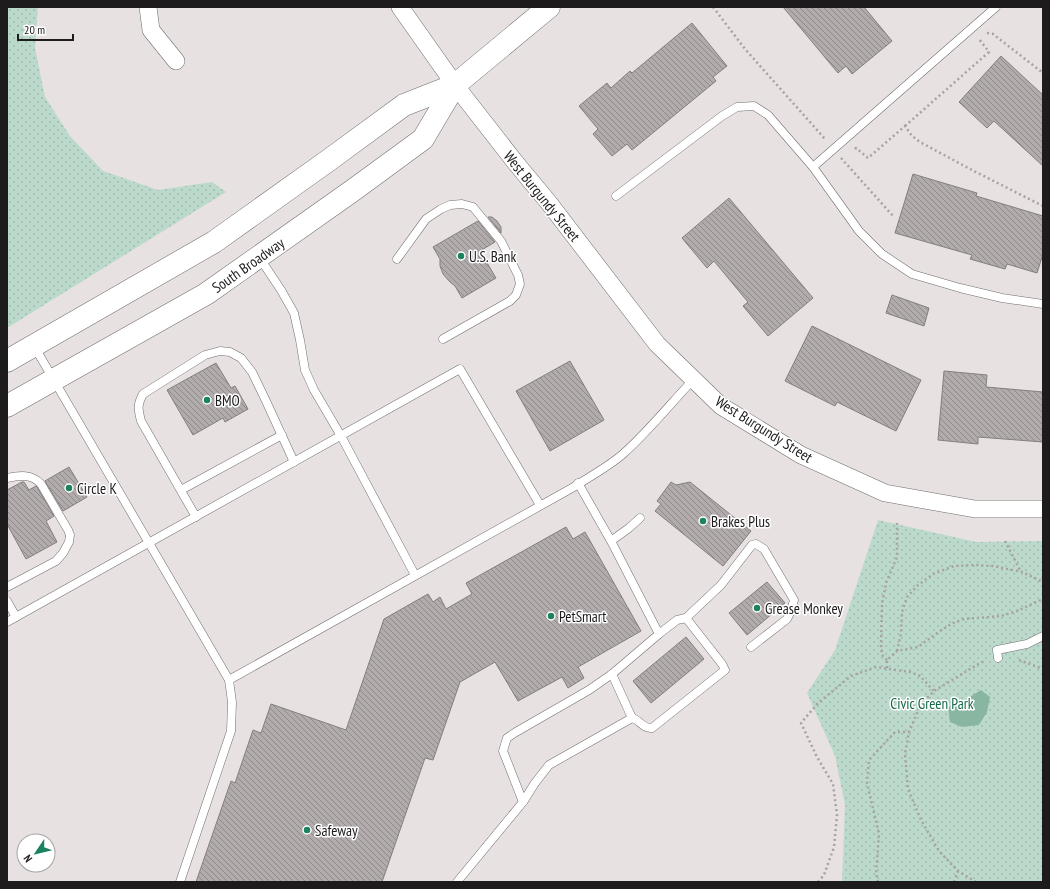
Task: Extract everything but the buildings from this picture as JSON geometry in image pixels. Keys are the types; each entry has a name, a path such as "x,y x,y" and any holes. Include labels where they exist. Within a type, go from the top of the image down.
{"main road":[{"name":"South Broadway","path":"7,361 214,242 404,105 455,85 549,7"},
{"name":"South Broadway","path":"7,406 206,294 352,191 423,139 455,85"}],"street":[{"path":"148,7 151,30 176,61"},
{"name":"West Burgundy Street","path":"400,7 455,85 514,162 549,202 658,344 721,406 801,455 885,494 975,509 1043,509"}],"lane":[{"path":"813,167 996,7"},
{"path":"616,196 722,116 737,107 754,106 768,115 813,167 859,231 882,254 912,274 1002,298 1043,304"},
{"path":"397,259 426,219 450,205 462,204 473,207 501,241 518,275 520,284 516,295 510,301 443,339"},
{"path":"259,257 294,312 306,370 314,390 341,436 415,575"},
{"path":"34,346 229,680 232,702 231,731 180,882"},
{"path":"196,517 141,421 138,409 143,394 205,355 220,351 230,352 241,358 252,372 294,462"},
{"path":"7,622 460,369 540,505"},
{"path":"229,680 602,469 623,454 694,379"},
{"path":"181,490 282,435"},
{"path":"7,478 17,475 31,477 38,480 70,535 66,548 56,561 7,587"},
{"path":"578,483 611,541 659,634"},
{"path":"611,541 640,518"},
{"path":"523,802 503,751 507,738 589,690 612,674 677,620 686,618 721,585 752,545 756,544 764,549 794,600 792,611 787,618 751,647"},
{"path":"7,601 16,618"},
{"path":"457,882 523,802 549,764 632,718 637,719 648,728 652,728 725,670 722,664 686,618"},
{"path":"998,658 997,650 1027,644 1043,636"},
{"path":"612,674 632,718"}],"path":[{"path":"713,7 745,49 894,217"},
{"path":"852,152 856,148 868,158 989,52 978,39 986,32 993,34 1043,73"},
{"path":"904,126 912,136 920,142 1043,206"},
{"path":"843,160 847,156"},
{"path":"887,668 886,660 882,655 881,645 882,604 886,583 896,557 897,523"},
{"path":"1005,541 1022,572"},
{"path":"898,651 901,634 902,612 907,598 917,586 933,574 954,566 993,566 1022,572 1043,582"},
{"path":"886,660 898,651 918,646 958,621 964,619 1001,616 1017,611 1043,599"},
{"path":"976,882 958,871 939,851 920,820 908,788 905,754 909,732 921,704 934,691 980,663 992,658 1015,658 1043,670"},
{"path":"818,882 824,874 834,847 837,815 833,784 817,757 801,723 818,703 851,676 876,667 910,672 920,676 934,691"},
{"path":"878,882 876,874 879,834 867,783 869,760 895,732 909,732"},
{"path":"954,882 958,871"}],"green space":[{"path":"7,7 38,7 35,48 45,97 70,136 103,171 158,190 212,182 226,192 7,328"},
{"name":"Civic Green Park","path":"878,520 976,542 1043,541 1043,882 842,882 845,805 835,756 807,693 835,650"}],"shaded area":[{"path":"981,690 990,697 987,712 979,725 962,727 950,722 948,707 965,700"}],"place":[{"name":"U.S. Bank","path":"461,256"},
{"name":"BMO","path":"207,400"},
{"name":"Circle K","path":"69,488"},
{"name":"Brakes Plus","path":"703,521"},
{"name":"Grease Monkey","path":"757,608"},
{"name":"PetSmart","path":"551,616"},
{"name":"Safeway","path":"307,830"}]}
